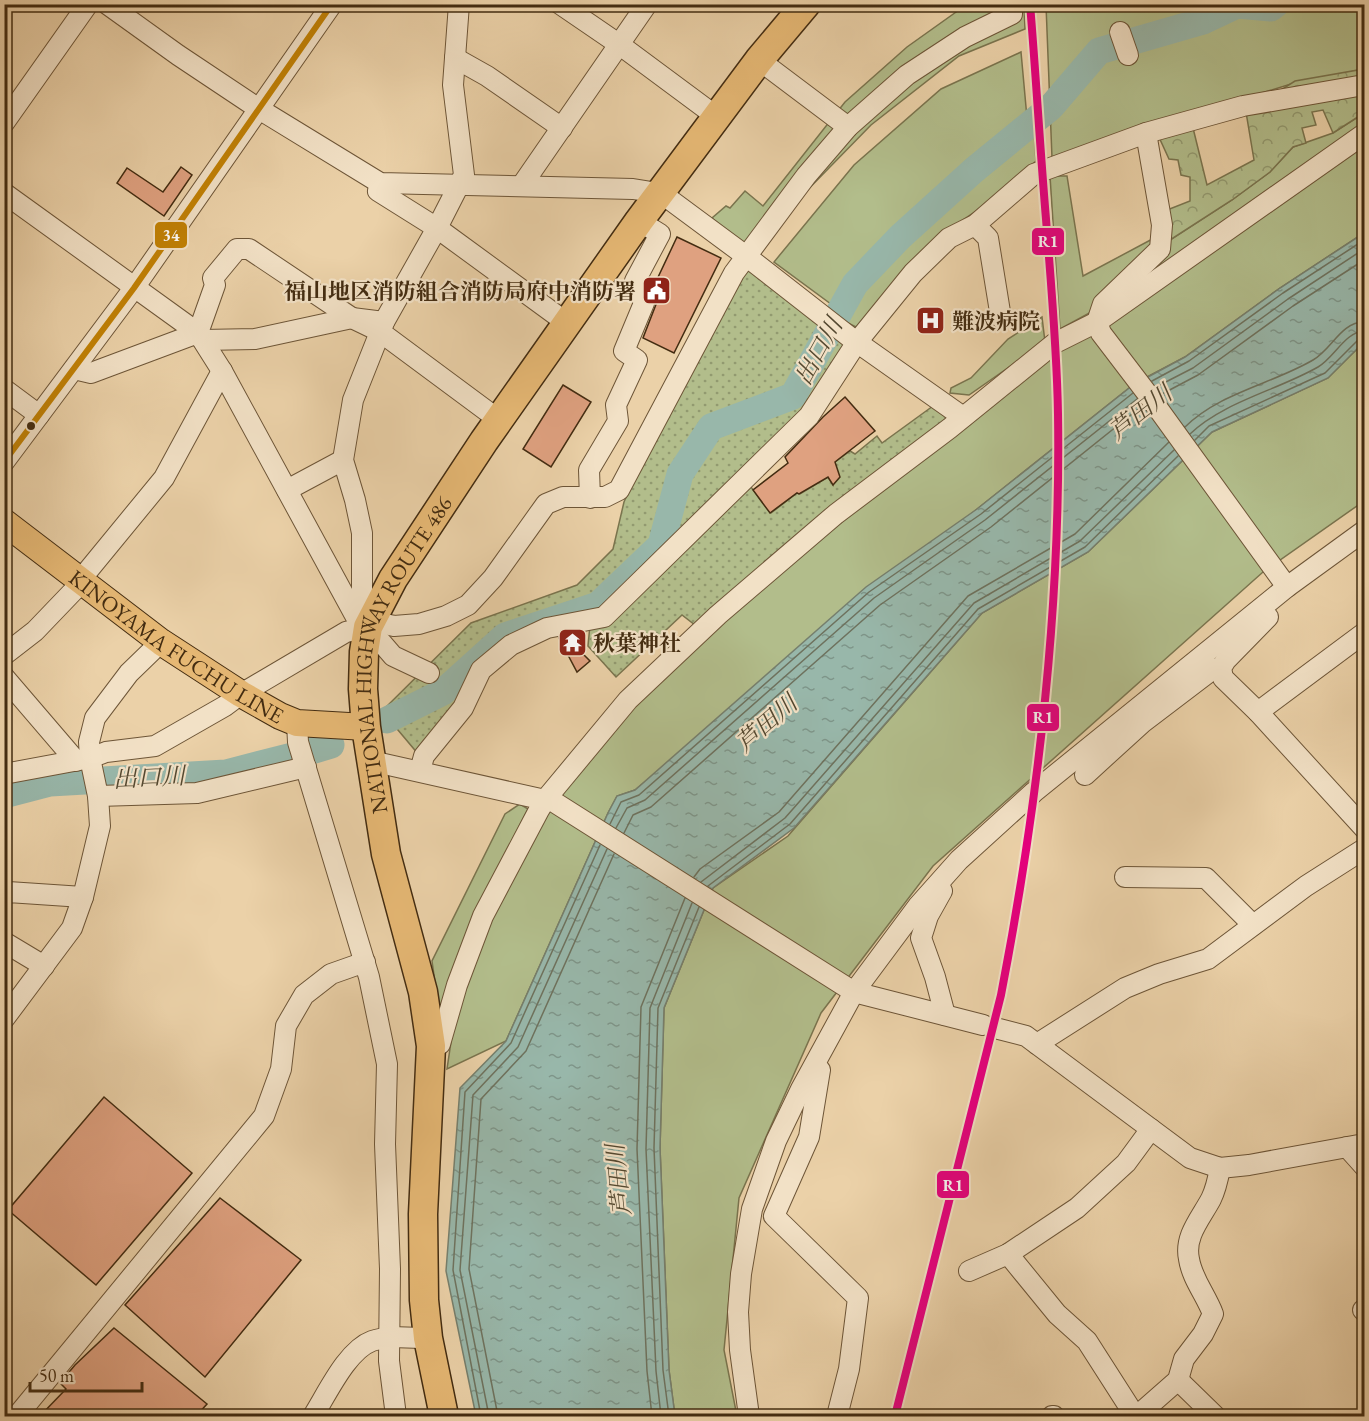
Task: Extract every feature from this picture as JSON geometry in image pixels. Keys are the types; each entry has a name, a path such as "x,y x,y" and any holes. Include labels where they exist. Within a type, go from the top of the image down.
{"highway":[{"name":"NATIONAL HIGHWAY ROUTE 486","path":"444,1416 428,1338 424,1300 423,1214 431,1046 423,992 386,854 371,761 363,689 364,652 368,627 393,579 499,420 658,193 759,60 806,4"}],"main road":[{"name":"KINOYAMA FUCHU LINE","path":"4,522 160,642 280,716 298,732 366,727"}],"street":[{"path":"4,123 88,4"},
{"path":"107,4 259,109 380,183 459,186 522,185 633,189 658,193 854,340 963,417"},
{"path":"4,462 134,288 332,4"},
{"path":"368,627 362,603 362,533 356,500 343,460 353,400 382,327 464,175 453,85 459,4"},
{"path":"560,4 717,117"},
{"path":"522,185 647,4"},
{"path":"4,774 83,760 106,752 155,746 346,632 381,623 394,626 418,624 446,616 468,605 493,578 546,504 563,497 605,498 619,490 734,273 749,259 806,176 848,127 908,75 965,37 1012,14 1012,4"},
{"path":"1120,32 1128,54"},
{"path":"455,58 487,76 562,128"},
{"path":"759,60 848,127"},
{"path":"420,771 424,756 464,708 480,670 511,645 547,628 603,617 810,416 854,340 913,273 949,238 975,225 1034,174 1146,133 1243,106 1365,85"},
{"path":"1146,133 1162,225 1160,249 1103,304 1099,328 1287,587"},
{"path":"431,1046 440,1044 456,985 483,916 550,801 628,700 718,615 836,514 1055,344 1099,328 1365,134"},
{"path":"380,183 378,191 437,228 567,323"},
{"path":"4,193 201,337 222,371 357,619 368,627 393,656 429,673"},
{"path":"590,498 590,470 618,421 616,405 637,360 624,351 644,303 635,280 660,234 639,221"},
{"path":"975,225 988,238 1001,318"},
{"path":"201,337 215,285 213,278 237,249 249,249 352,318 382,327 499,420"},
{"path":"74,369 91,373 201,337 255,339 352,318"},
{"path":"4,655 35,631 82,582 86,573 164,478 222,371"},
{"path":"4,389 39,415"},
{"path":"287,490 343,460"},
{"path":"1365,531 1287,587 1221,668 1223,678 1258,712 1365,828"},
{"path":"749,1416 740,1350 738,1312 741,1274 752,1209 776,1141 849,990 959,860 1034,792 1275,603"},
{"path":"1258,712 1365,633"},
{"path":"83,760 95,718 129,673 160,642"},
{"path":"1085,775 1142,723 1213,669 1221,668"},
{"path":"4,677 83,760 98,796 99,826 84,897 72,928 4,1019"},
{"path":"298,732 306,767 365,962 387,1064 389,1361 396,1416"},
{"path":"371,761 550,801 849,990 1026,1036 1190,1158 1220,1168 1356,1146 1365,1166"},
{"path":"98,796 197,793 306,767"},
{"path":"1037,1044 1125,988 1159,974 1208,959 1306,886 1365,849"},
{"path":"945,1015 935,976 921,938 928,916 949,880 947,873"},
{"path":"1125,877 1206,878 1253,925"},
{"path":"4,897 8,892 84,897"},
{"path":"4,942 44,966"},
{"path":"17,1416 264,1116 281,1069 286,1026 304,995 331,974 365,962"},
{"path":"814,1064 820,1070 809,1137 774,1216 858,1298 849,1369 837,1416"},
{"path":"969,1271 1008,1254 1077,1208 1126,1163 1151,1130"},
{"path":"1008,1254 1057,1314 1087,1341 1136,1416 1178,1380 1185,1359 1214,1314 1196,1282 1188,1257 1195,1225 1218,1183 1220,1168"},
{"path":"313,1416 353,1354 371,1341 389,1338 428,1338"},
{"path":"1178,1380 1215,1416"}],"green space":[{"path":"966,5 1024,5 1025,29 959,56 871,125 786,212 744,246 712,218 726,206 730,208 745,191 763,206 845,102 907,47"},
{"path":"1046,5 1364,5 1364,69 1291,84 1052,158"},
{"path":"1021,52 1027,118 890,234 835,307 774,262 854,165 941,89"},
{"path":"1364,69 1364,113 1333,133 1323,110 1312,112 1316,125 1302,128 1306,143 1293,147 1270,172 1170,240 1167,210 1190,201 1190,177 1181,175 1178,160 1169,159 1158,135 1193,128 1207,185 1254,160 1246,112 1295,81"},
{"path":"1364,113 1364,125 1117,299 1170,240 1270,172 1293,147 1333,133"},
{"path":"1034,129 1036,161 975,212 949,229 858,328 842,320 863,284 917,230"},
{"path":"1364,142 1364,233 1280,288 1185,357 1147,377 1108,328 1110,319"},
{"path":"1050,176 1067,176 1083,276 1158,236 1095,310 1060,329"},
{"path":"750,266 847,347 808,408 602,612 511,639 419,755 382,711 471,623 577,585 613,549 624,502 654,432 743,271"},
{"path":"1042,317 1045,342 969,395 950,393 951,388 971,378 1008,339"},
{"path":"1095,333 1133,385 977,509 635,790 617,796 506,1041 447,1069 455,1015 485,925 562,787 630,709 739,605 1050,354"},
{"path":"1364,342 1364,501 1263,572 933,866 821,1013 739,1198 724,1350 737,1416 675,1416 669,1370 660,1148 664,1008 713,888 788,836 982,613 1088,552 1212,432 1328,378"},
{"path":"933,406 946,410 947,419 695,625 682,615 616,677 588,646 590,625 605,621 751,487 771,513 797,493 800,494 828,477 833,485 835,462 850,451 855,454 877,436 882,443"},
{"path":"520,804 528,809 495,874 440,1018 432,961 505,814"}],"water":[{"name":"芦田川","path":"1364,233 1364,342 1328,378 1212,432 1088,552 982,613 794,828 713,888 664,1008 660,1148 669,1370 675,1416 476,1416 446,1271 460,1088 506,1041 617,796 635,790 866,587 977,509 1133,385 1185,357 1280,288"}],"building":[{"path":"181,167 192,175 164,216 117,183 127,168 163,192"},
{"path":"677,237 721,258 674,353 643,338 660,294 652,290"},
{"path":"563,385 591,402 551,467 523,449"},
{"path":"845,397 875,431 835,462 840,477 833,485 828,477 799,494 797,493 770,513 753,490 788,463 785,457"},
{"name":"秋葉神社","path":"583,633 582,653 590,661 577,672 559,638"},
{"path":"104,1097 192,1173 96,1285 8,1210"},
{"path":"220,1198 301,1260 205,1377 125,1305"},
{"path":"114,1328 207,1404 196,1416 40,1416 66,1389 60,1383 75,1365"}],"waterway":[{"name":"出口川","path":"387,720 443,692 505,636 598,605 661,545 680,474 711,427 793,396 855,284 900,237 974,170 1051,107 1099,51 1203,21 1237,5 1271,8 1276,4"},
{"name":"出口川","path":"311,751 331,745"},
{"name":"出口川","path":"4,795 50,783 226,773 292,756"}],"transit line":[{"name":"34","path":"4,462 134,288 332,4"},
{"name":"R1","path":"895,1416 1001,995 1036,779 1051,633 1056,560 1058,414 1054,316 1030,4"}],"place":[{"name":"福山地区消防組合消防局府中消防署","path":"657,291"},
{"name":"難波病院","path":"931,321"},
{"name":"秋葉神社","path":"572,643"}]}
